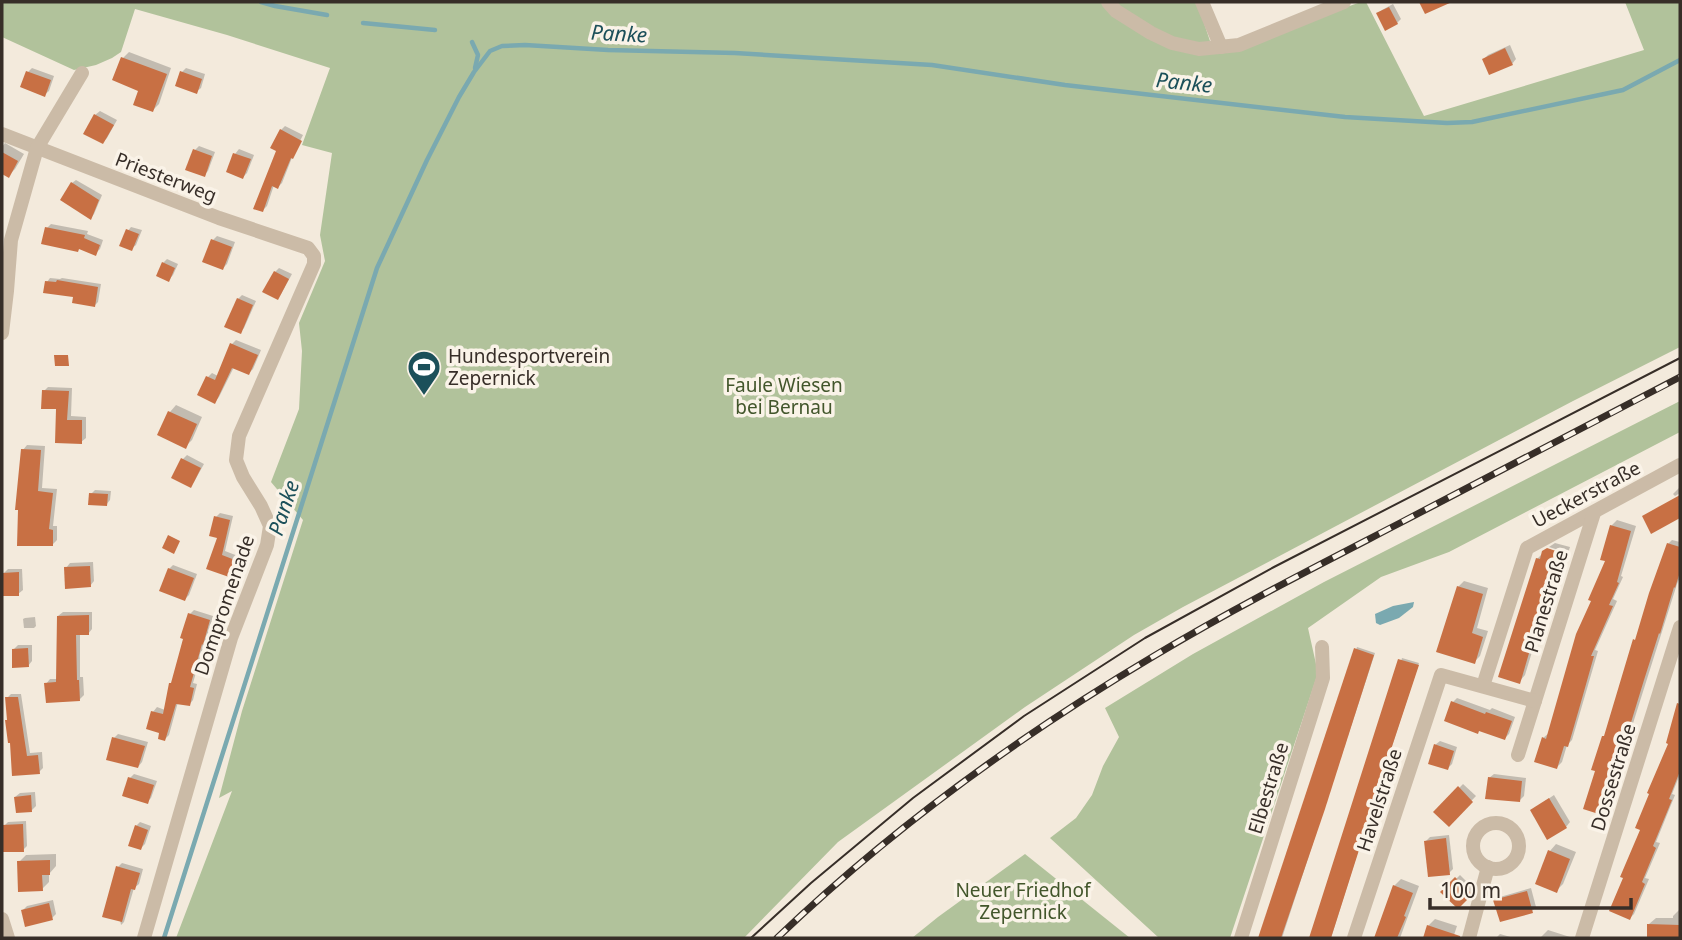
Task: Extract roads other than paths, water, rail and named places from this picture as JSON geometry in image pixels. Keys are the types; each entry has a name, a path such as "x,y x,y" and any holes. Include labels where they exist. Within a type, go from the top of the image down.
{"street":[{"path":"1108,2 1131,22 1172,43 1199,49 1239,45 1344,2"},
{"path":"1202,2 1221,47"},
{"path":"2,332 11,240 37,148 82,73"},
{"name":"Priesterweg","path":"2,134 219,218 308,248 314,256"},
{"name":"Dompromenade","path":"144,938 231,638 267,545 270,526 236,460 239,436 314,264 314,256"},
{"name":"Ueckerstraße","path":"1483,686 1527,548 1680,465"},
{"name":"Planestraße","path":"1518,755 1594,513"},
{"name":"Dossestraße","path":"1582,938 1680,626"},
{"name":"Elbestraße","path":"1241,938 1323,678 1322,648"},
{"name":"Havelstraße","path":"1354,938 1441,675 1483,686"},
{"path":"1483,686 1535,701"},
{"path":"1469,938 1488,867"},
{"path":"2,919 8,938"}],"water":[{"path":"1414,602 1413,607 1399,618 1380,625 1376,623 1375,614 1393,606"}],"waterway":[{"path":"261,2 327,15"},
{"path":"363,23 435,30"},
{"path":"472,42 478,55 475,68"},
{"name":"Panke","path":"164,938 377,268 459,97 490,51 502,46 525,45 735,53 932,65 1065,85 1345,117 1447,123 1472,122 1623,90 1680,60"}],"tram line":[{"path":"751,938 811,883 913,798 1024,716 1145,638 1274,567 1680,358"}],"railway":[{"path":"777,938 910,822 1005,752 1104,687 1184,638 1276,588 1680,377"}],"place":[{"name":"Hundesportverein Zepernick","path":"424,397"}],"park label":[{"name":"Faule Wiesen bei Bernau","path":"784,396"},
{"name":"Neuer Friedhof Zepernick","path":"1023,901"}]}
